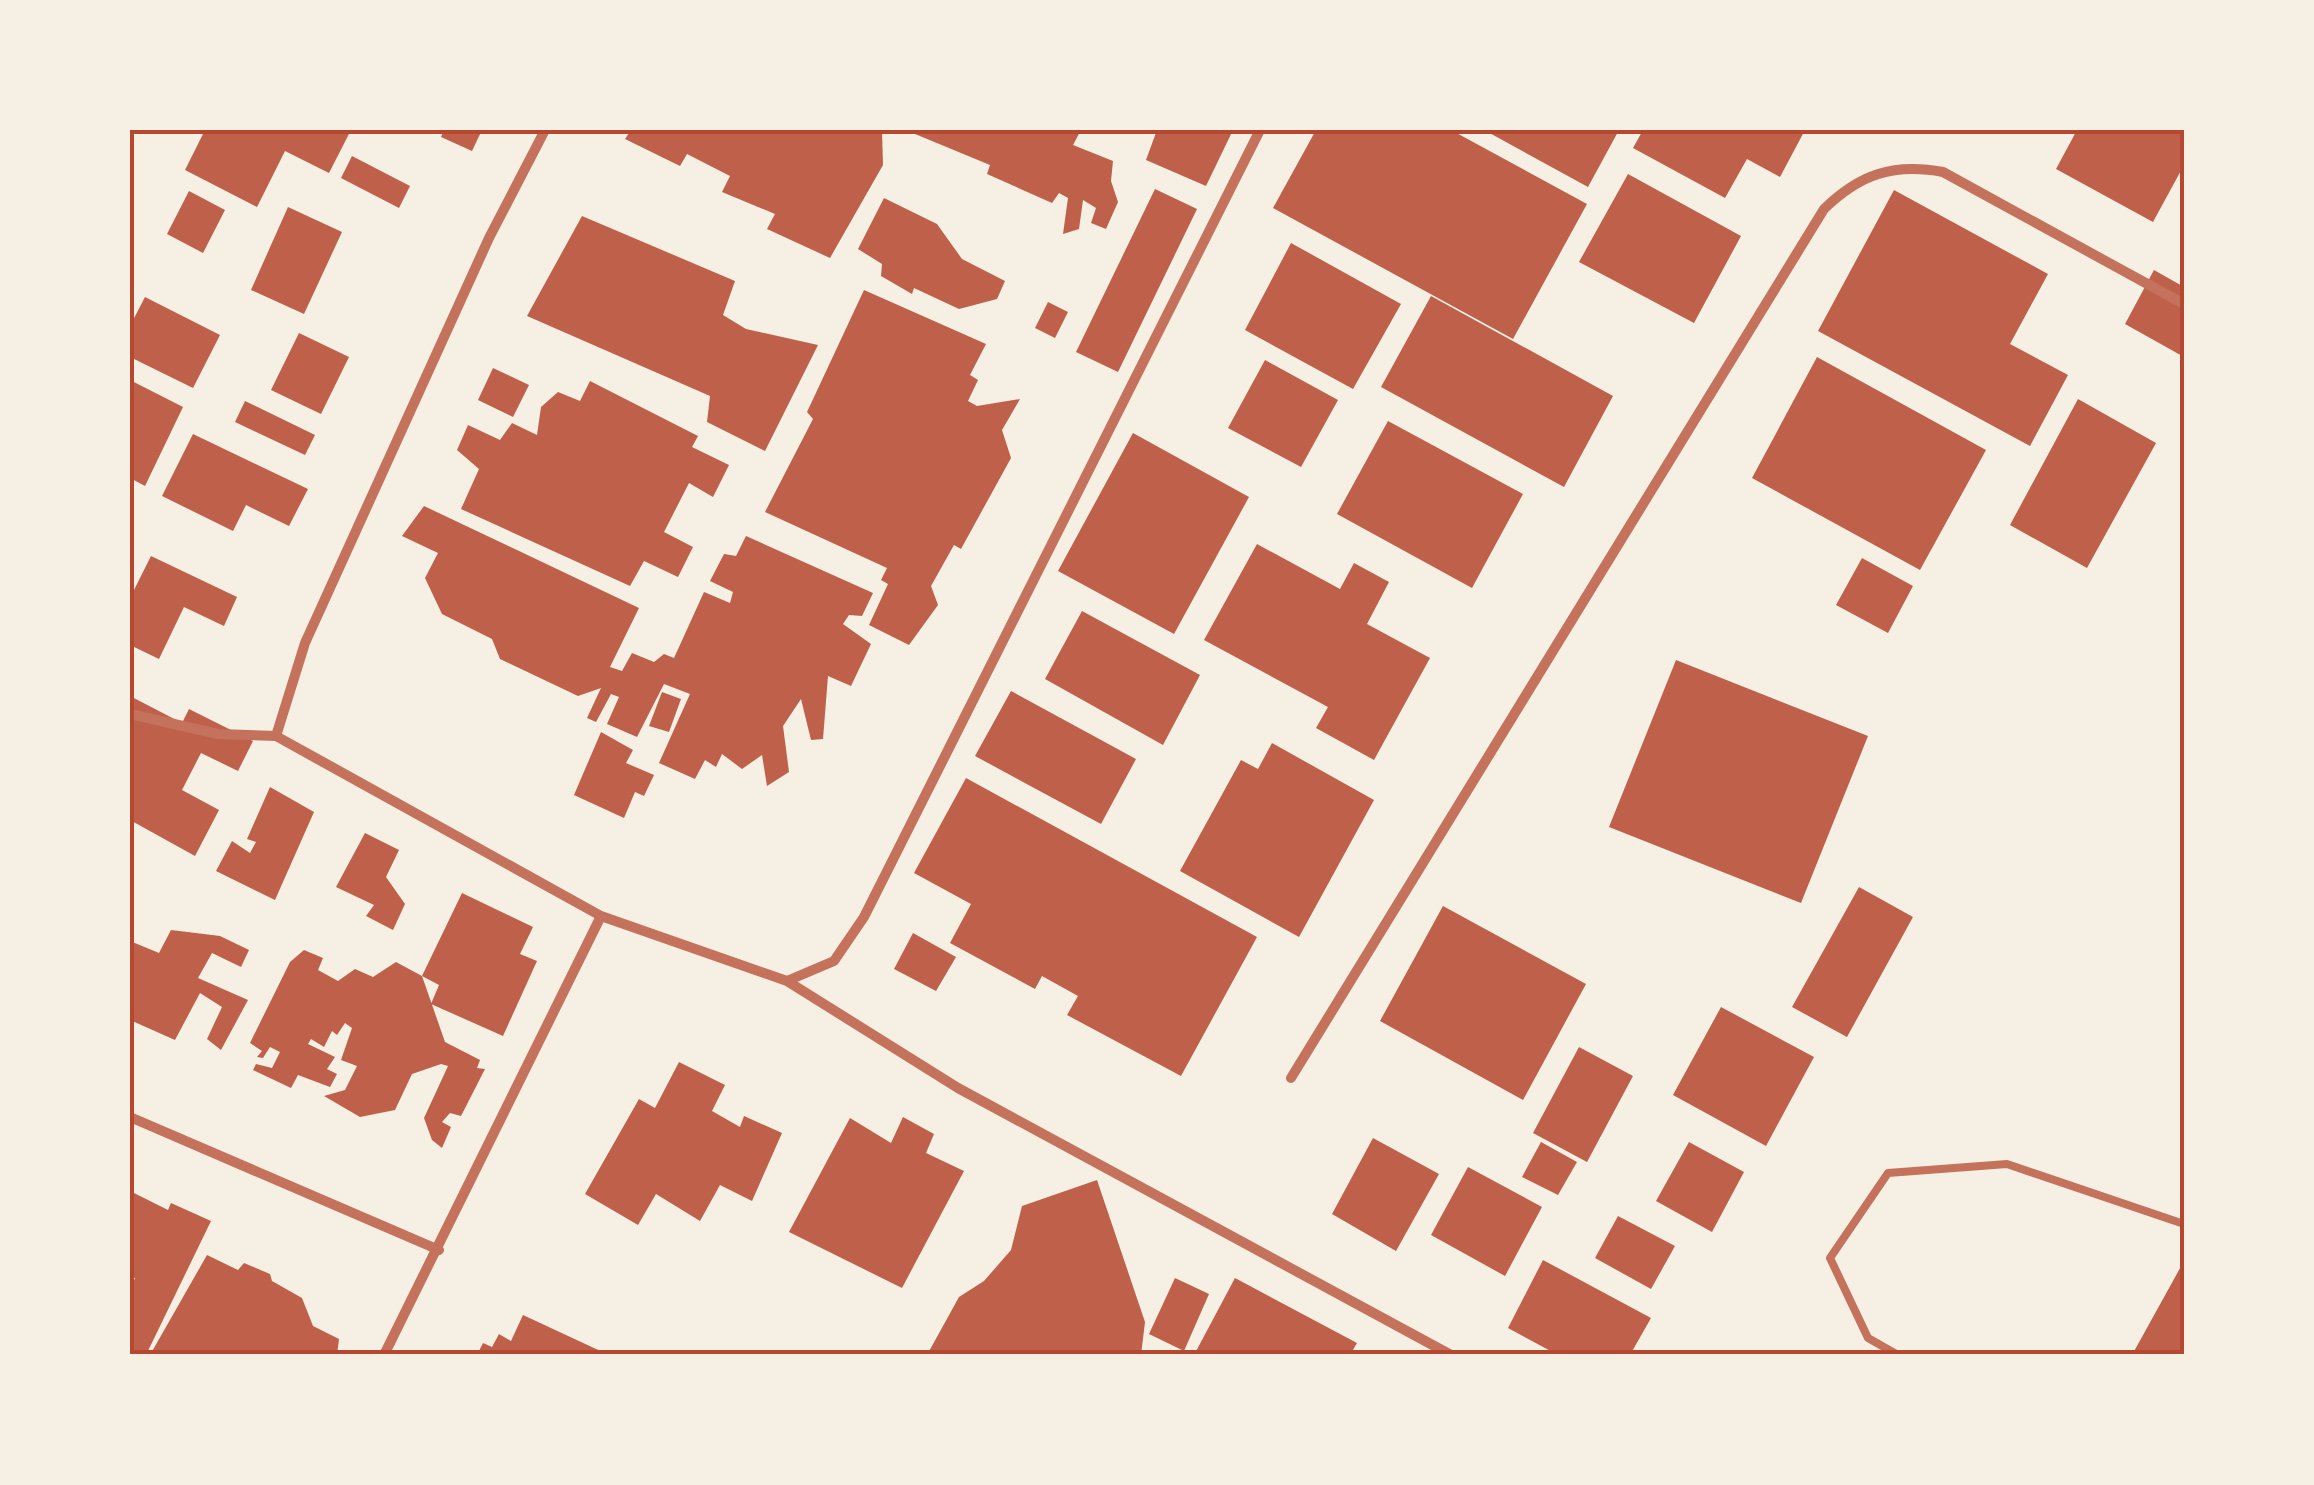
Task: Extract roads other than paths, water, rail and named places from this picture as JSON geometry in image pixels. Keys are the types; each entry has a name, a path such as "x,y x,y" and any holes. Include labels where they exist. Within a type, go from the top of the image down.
{"street":[{"path":"276,736 305,643 489,238 544,130"},
{"path":"788,981 834,961 864,917 1260,130"},
{"path":"1292,1078 1824,208 1848,186 1878,172 1910,166 1943,172 2184,304"},
{"path":"130,714 218,734 276,736 601,916 788,981 958,1088 1451,1355"},
{"path":"384,1355 601,916"},
{"path":"130,1117 439,1250"}],"lane":[{"path":"1898,1355 1868,1338 1830,1258 1888,1173 2007,1164 2184,1224"}]}
